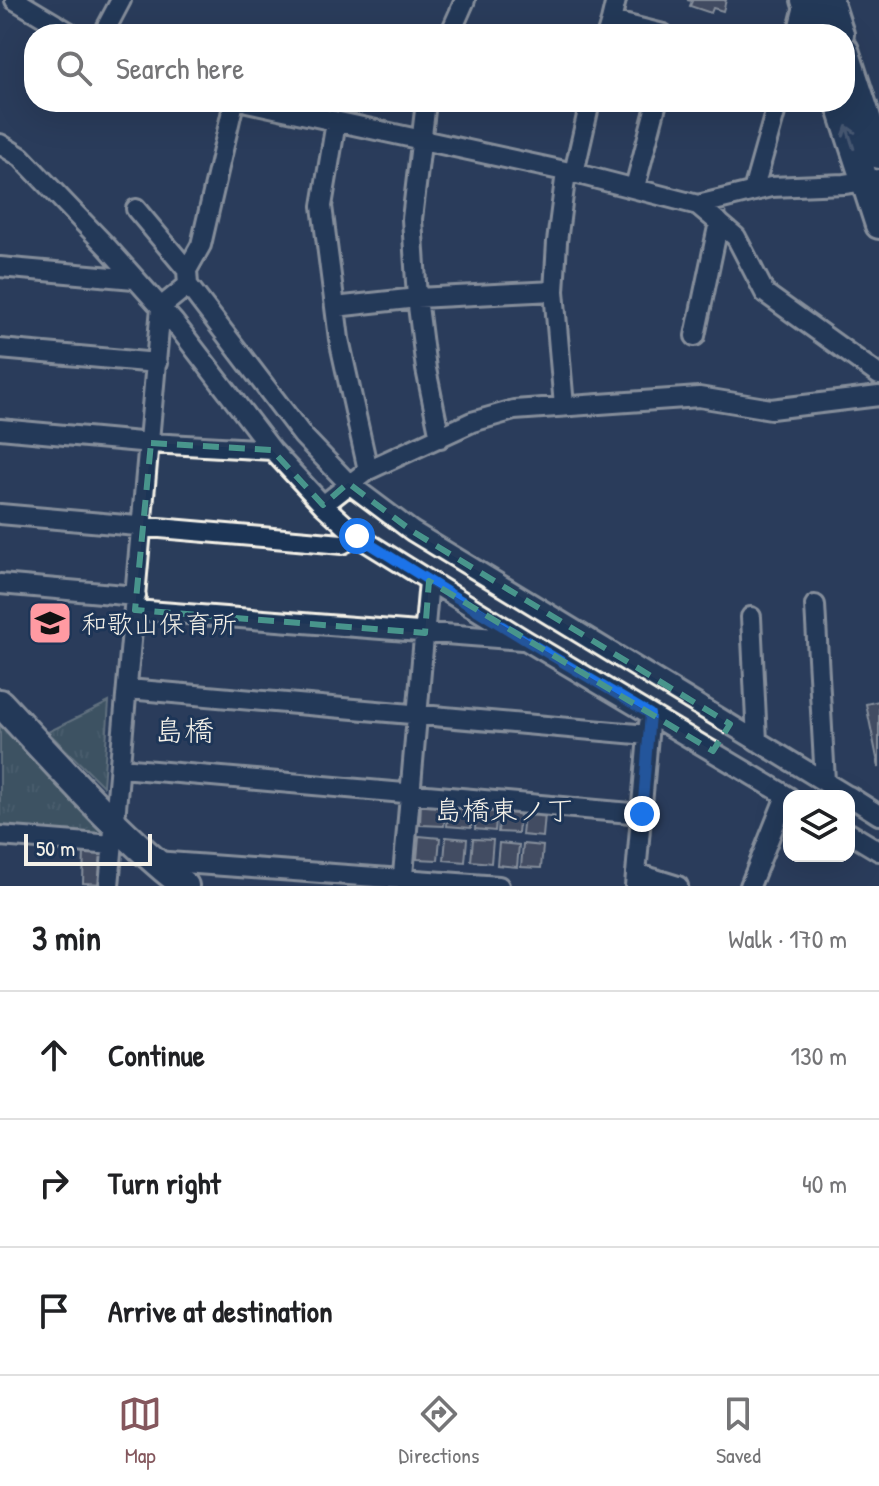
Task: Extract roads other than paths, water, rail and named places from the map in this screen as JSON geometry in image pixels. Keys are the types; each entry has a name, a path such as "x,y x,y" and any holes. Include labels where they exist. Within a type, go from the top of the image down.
{"main road":[{"path":"813,1 815,24"},
{"path":"813,1 832,24"},
{"path":"855,81 879,155"},
{"path":"843,112 872,180 879,225"},
{"path":"0,703 114,834 185,886"}],"street":[{"path":"15,0 55,24"},
{"path":"108,24 121,0"},
{"path":"454,24 465,0"},
{"path":"610,24 616,0"},
{"path":"802,24 813,1"},
{"path":"109,886 161,307 187,277 201,245 232,112"},
{"path":"292,112 570,172 698,205 736,237 765,293 797,319 879,375"},
{"path":"424,112 412,219 426,369 440,438"},
{"path":"564,406 554,291 557,242 570,172 587,112"},
{"path":"635,187 654,112"},
{"path":"753,191 775,112"},
{"path":"336,122 322,206 339,339 368,470"},
{"path":"0,144 21,157 108,248 161,307 272,450 357,536 783,793"},
{"path":"698,205 771,187 872,180"},
{"path":"136,209 303,436 348,483 412,531 839,790"},
{"path":"695,336 719,222"},
{"path":"0,267 134,279"},
{"path":"335,307 417,298 554,291"},
{"path":"0,349 157,363"},
{"path":"323,505 368,470 472,422 514,410 699,397 771,409 879,396"},
{"path":"0,429 272,450"},
{"path":"0,514 342,544 357,536"},
{"path":"424,578 459,560"},
{"path":"403,882 425,633 424,578"},
{"path":"0,584 135,603 425,633 525,640"},
{"path":"815,605 825,781"},
{"path":"751,617 757,741"},
{"path":"128,689 648,735"},
{"path":"650,714 636,879 678,886"},
{"path":"713,751 730,724"},
{"path":"121,768 642,814"},
{"path":"855,800 879,815"},
{"path":"750,886 783,808"},
{"path":"855,837 874,848 879,827"},
{"path":"0,836 114,834"},
{"path":"153,861 403,882 499,886"}],"place":[{"name":"和歌山保育所","path":"50,623"}],"district":[{"name":"島橋","path":"184,730"},
{"name":"島橋東ノ丁","path":"504,810"}]}
